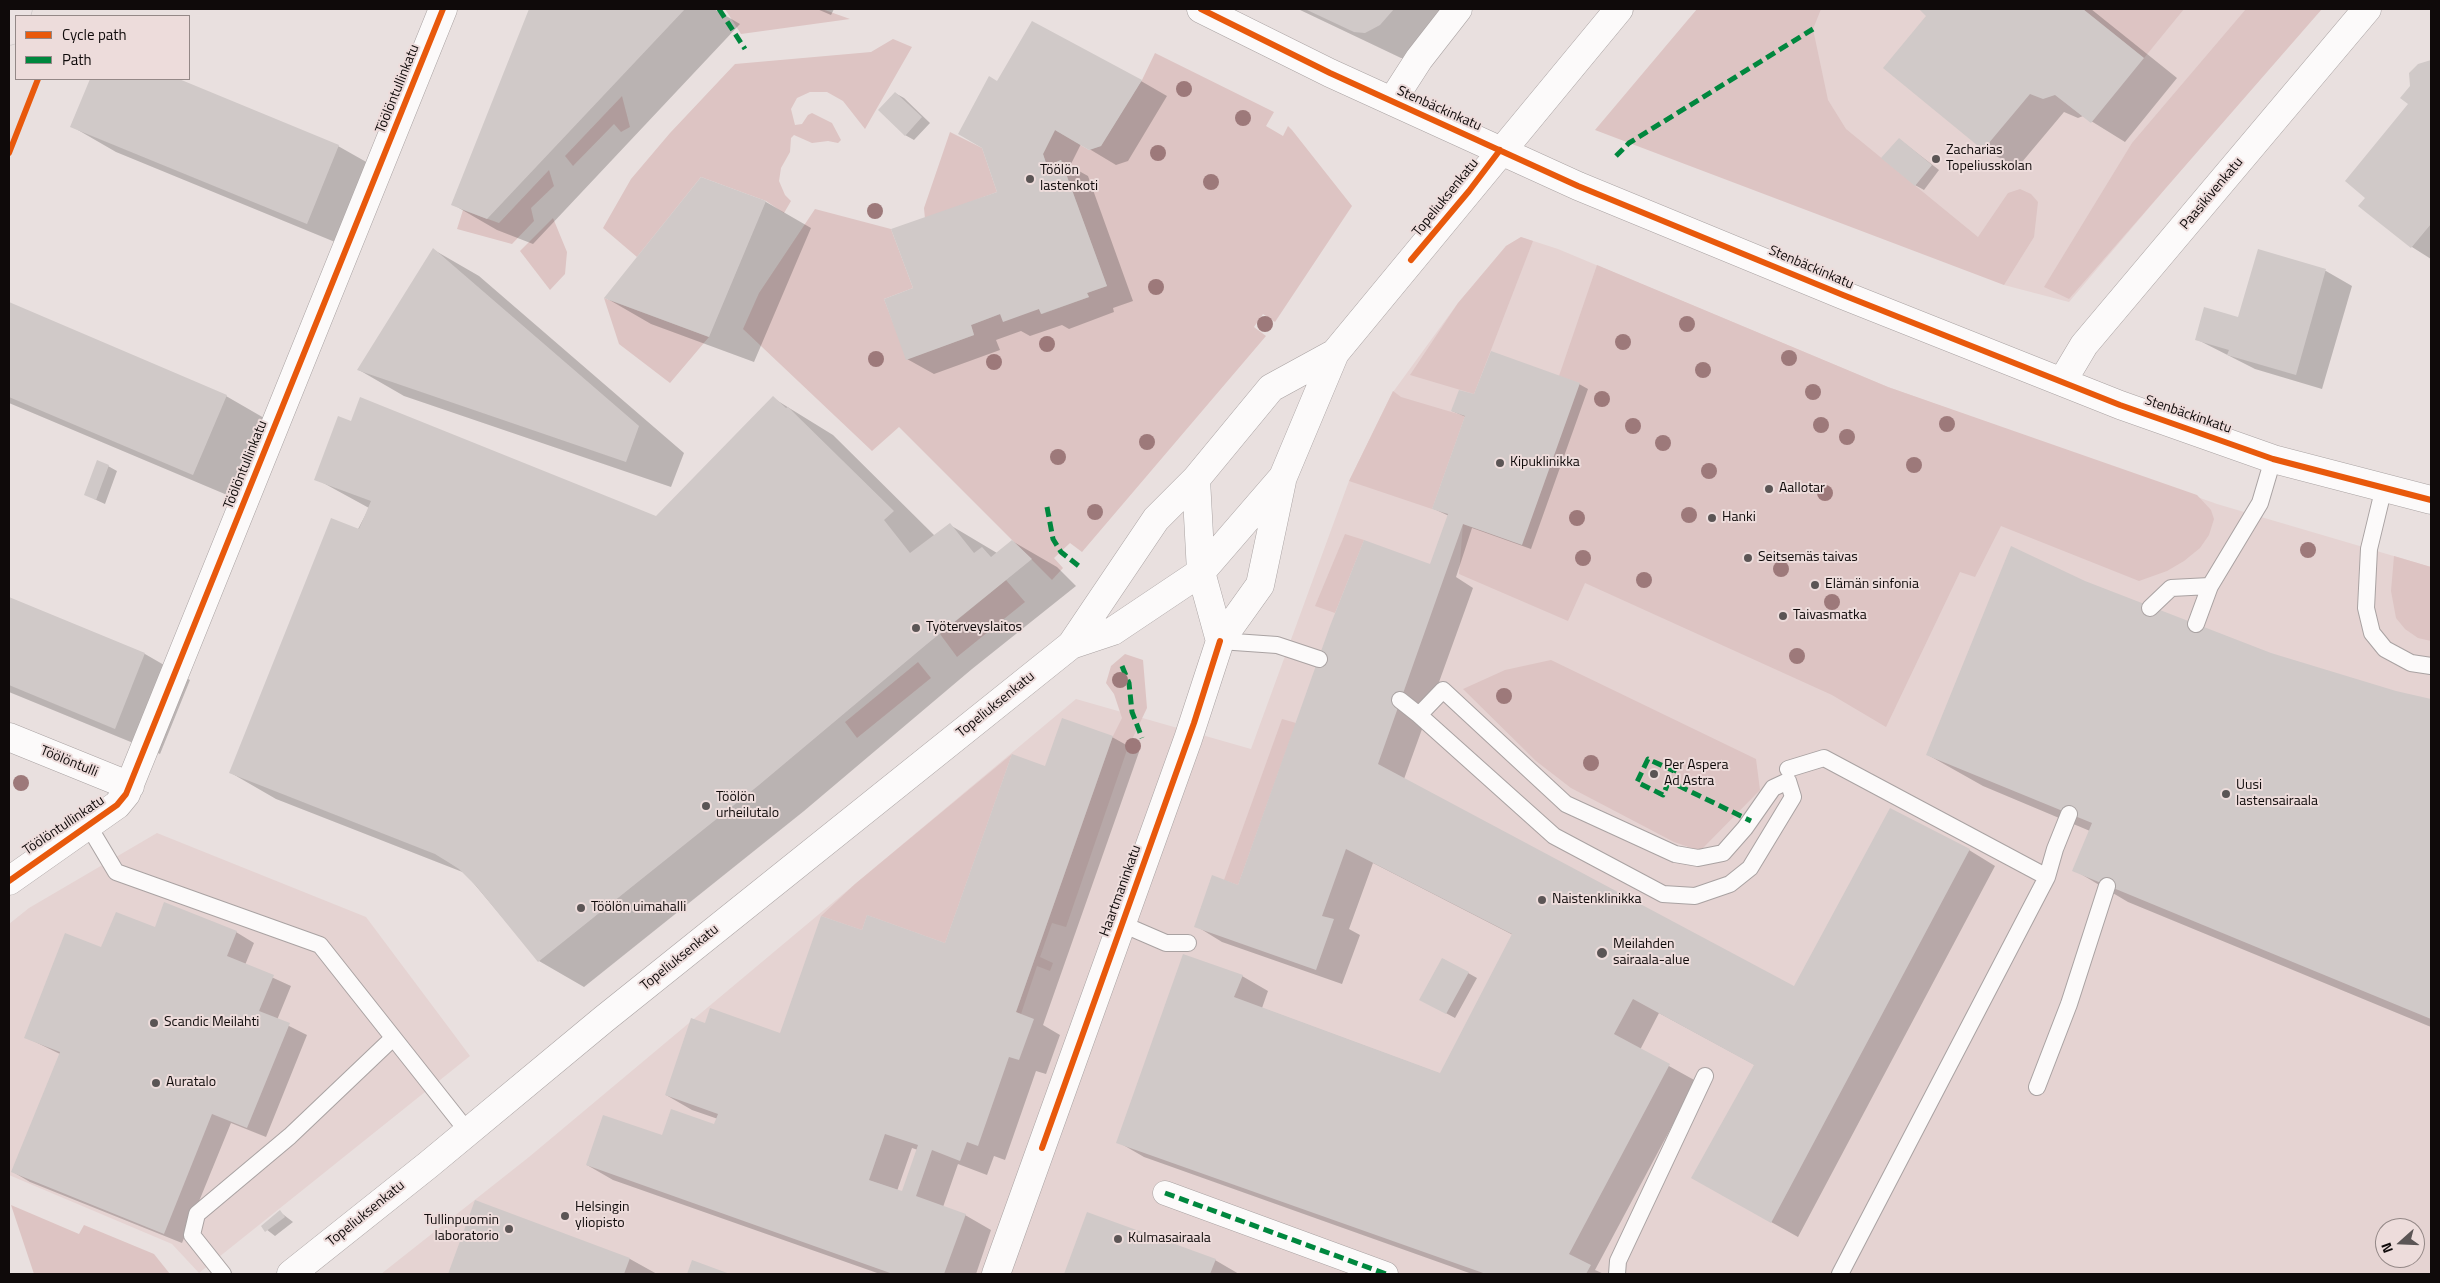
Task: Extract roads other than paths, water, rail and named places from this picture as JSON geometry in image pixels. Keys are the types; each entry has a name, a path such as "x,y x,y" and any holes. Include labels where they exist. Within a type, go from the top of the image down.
{"main road":[{"name":"Töölöntullinkatu","path":"9,881 117,805 130,786 443,9"},
{"name":"Stenbäckinkatu","path":"1201,9 1392,101 1591,192 2062,382 2120,405 2274,459 2431,500"},
{"path":"1392,101 1419,59 1458,9"},
{"name":"Topeliuksenkatu","path":"1071,645 1113,631 1201,572 1283,477 1335,353 1469,191 1500,150 1619,9"},
{"name":"Paasikivenkatu","path":"2062,382 2084,345 2367,9"},
{"path":"9,31 15,16"},
{"name":"Topeliuksenkatu","path":"291,1274 611,1014 1071,645 1156,519 1196,479 1271,388 1335,353"},
{"name":"Haartmaninkatu","path":"996,1274 1194,723 1220,641 1260,585 1283,477"},
{"path":"1196,479 1201,572 1220,641"},
{"name":"Töölöntulli","path":"9,737 130,786"}],"street":[{"path":"1165,1193 1386,1274"}],"lane":[{"path":"2196,624 2210,586 2257,509 2274,459"},
{"path":"2384,487 2369,549 2366,608 2372,633 2385,649 2411,662 2431,666"},
{"path":"2150,608 2171,588 2210,586"},
{"path":"1220,641 1277,645 1318,659"},
{"path":"1400,700 1554,836 1664,894 1695,896 1730,884 1750,868 1793,797 1788,781 1773,788 1746,828 1722,853 1698,858 1675,854 1566,804 1443,690 1418,715"},
{"path":"1788,769 1824,758 2047,877"},
{"path":"1840,1274 2047,877 2055,849 2069,814"},
{"path":"88,825 116,872 320,945 468,1132"},
{"path":"2037,1087 2069,1004 2107,886"},
{"path":"1122,924 1166,943 1188,943"},
{"path":"223,1274 192,1235 197,1214 290,1136 393,1038"},
{"path":"1617,1274 1618,1261 1705,1076"}],"place":[{"name":"Zacharias Topeliusskolan","path":"1936,159"},
{"name":"Töölön lastenkoti","path":"1030,179"},
{"name":"Kipuklinikka","path":"1500,463"},
{"name":"Aallotar","path":"1769,489"},
{"name":"Hanki","path":"1712,518"},
{"name":"Seitsemäs taivas","path":"1748,558"},
{"name":"Elämän sinfonia","path":"1815,585"},
{"name":"Taivasmatka","path":"1783,616"},
{"name":"Työterveyslaitos","path":"916,628"},
{"name":"Per Aspera Ad Astra","path":"1654,774"},
{"name":"Uusi lastensairaala","path":"2226,794"},
{"name":"Töölön urheilutalo","path":"706,806"},
{"name":"Naistenklinikka","path":"1542,900"},
{"name":"Töölön uimahalli","path":"581,908"},
{"name":"Meilahden sairaala-alue","path":"1602,953"},
{"name":"Scandic Meilahti","path":"154,1023"},
{"name":"Auratalo","path":"156,1083"},
{"name":"Helsingin yliopisto","path":"565,1216"},
{"name":"Tullinpuomin laboratorio","path":"509,1229"},
{"name":"Kulmasairaala","path":"1118,1239"}]}
